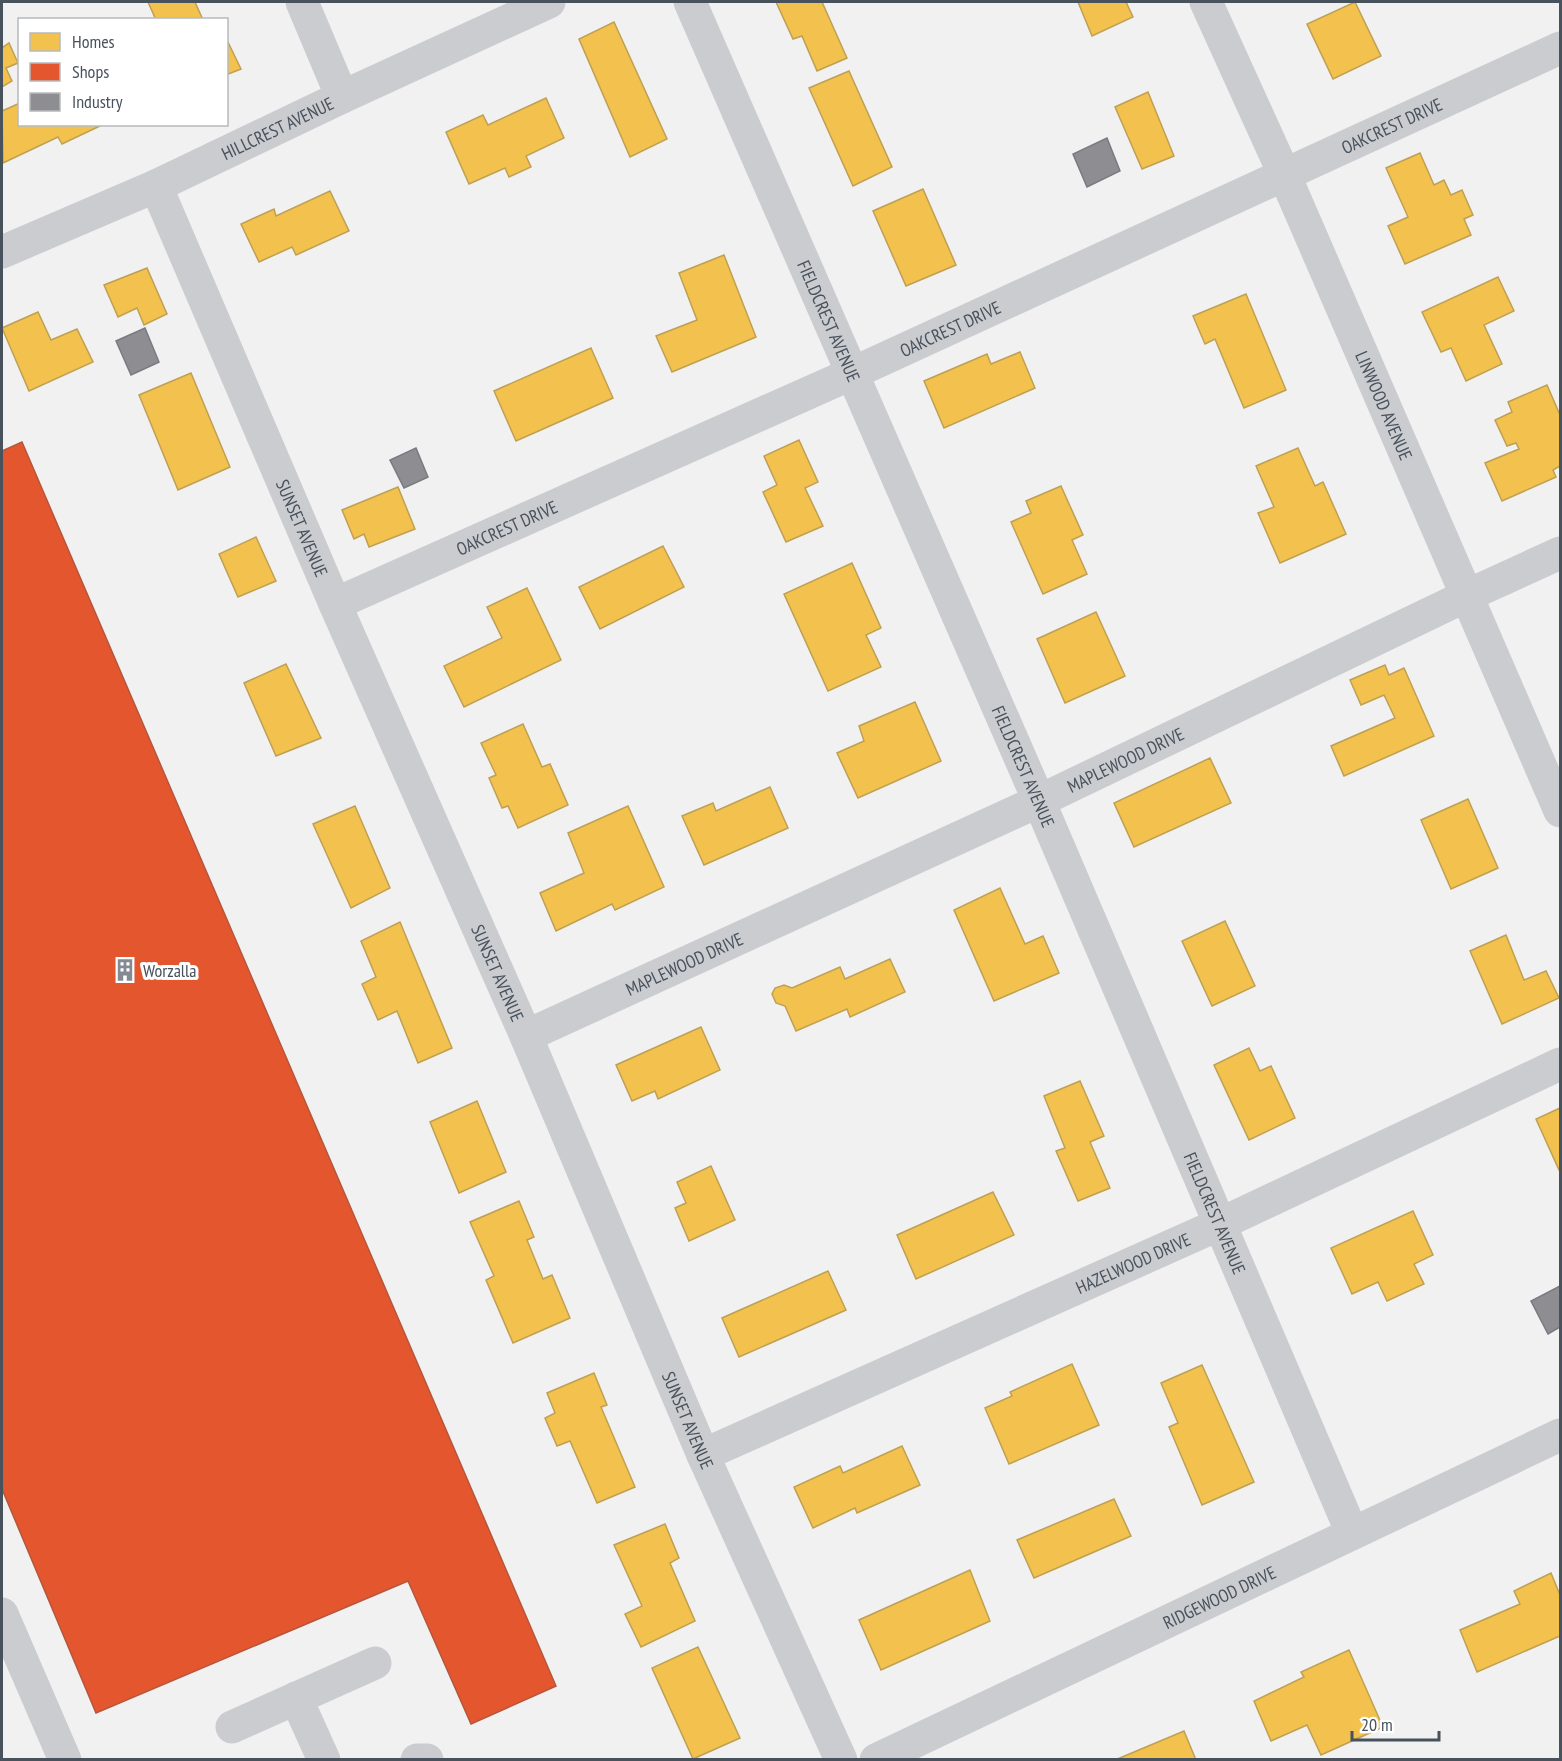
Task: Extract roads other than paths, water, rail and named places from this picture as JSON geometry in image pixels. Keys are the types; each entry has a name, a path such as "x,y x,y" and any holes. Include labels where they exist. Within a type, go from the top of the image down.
{"street":[{"path":"302,2 342,97"},
{"name":"HILLCREST AVENUE","path":"2,252 156,186 549,2"},
{"name":"FIELDCREST AVENUE","path":"690,2 854,373 1352,1533"},
{"name":"LINWOOD AVENUE","path":"1206,2 1285,176 1560,811"},
{"name":"OAKCREST DRIVE","path":"335,604 854,373 1560,48"},
{"name":"SUNSET AVENUE","path":"156,186 335,604 526,1036 703,1455 841,1760"},
{"name":"MAPLEWOOD DRIVE","path":"526,1036 1039,801 1560,553"},
{"name":"HAZELWOOD DRIVE","path":"703,1455 1220,1224 1560,1064"},
{"name":"RIDGEWOOD DRIVE","path":"876,1760 1560,1435"},
{"path":"2,1614 64,1760"},
{"path":"232,1727 375,1663"},
{"path":"296,1698 324,1760"},
{"path":"417,1760 427,1760"}],"place":[{"name":"Worzalla","path":"125,970"}]}
